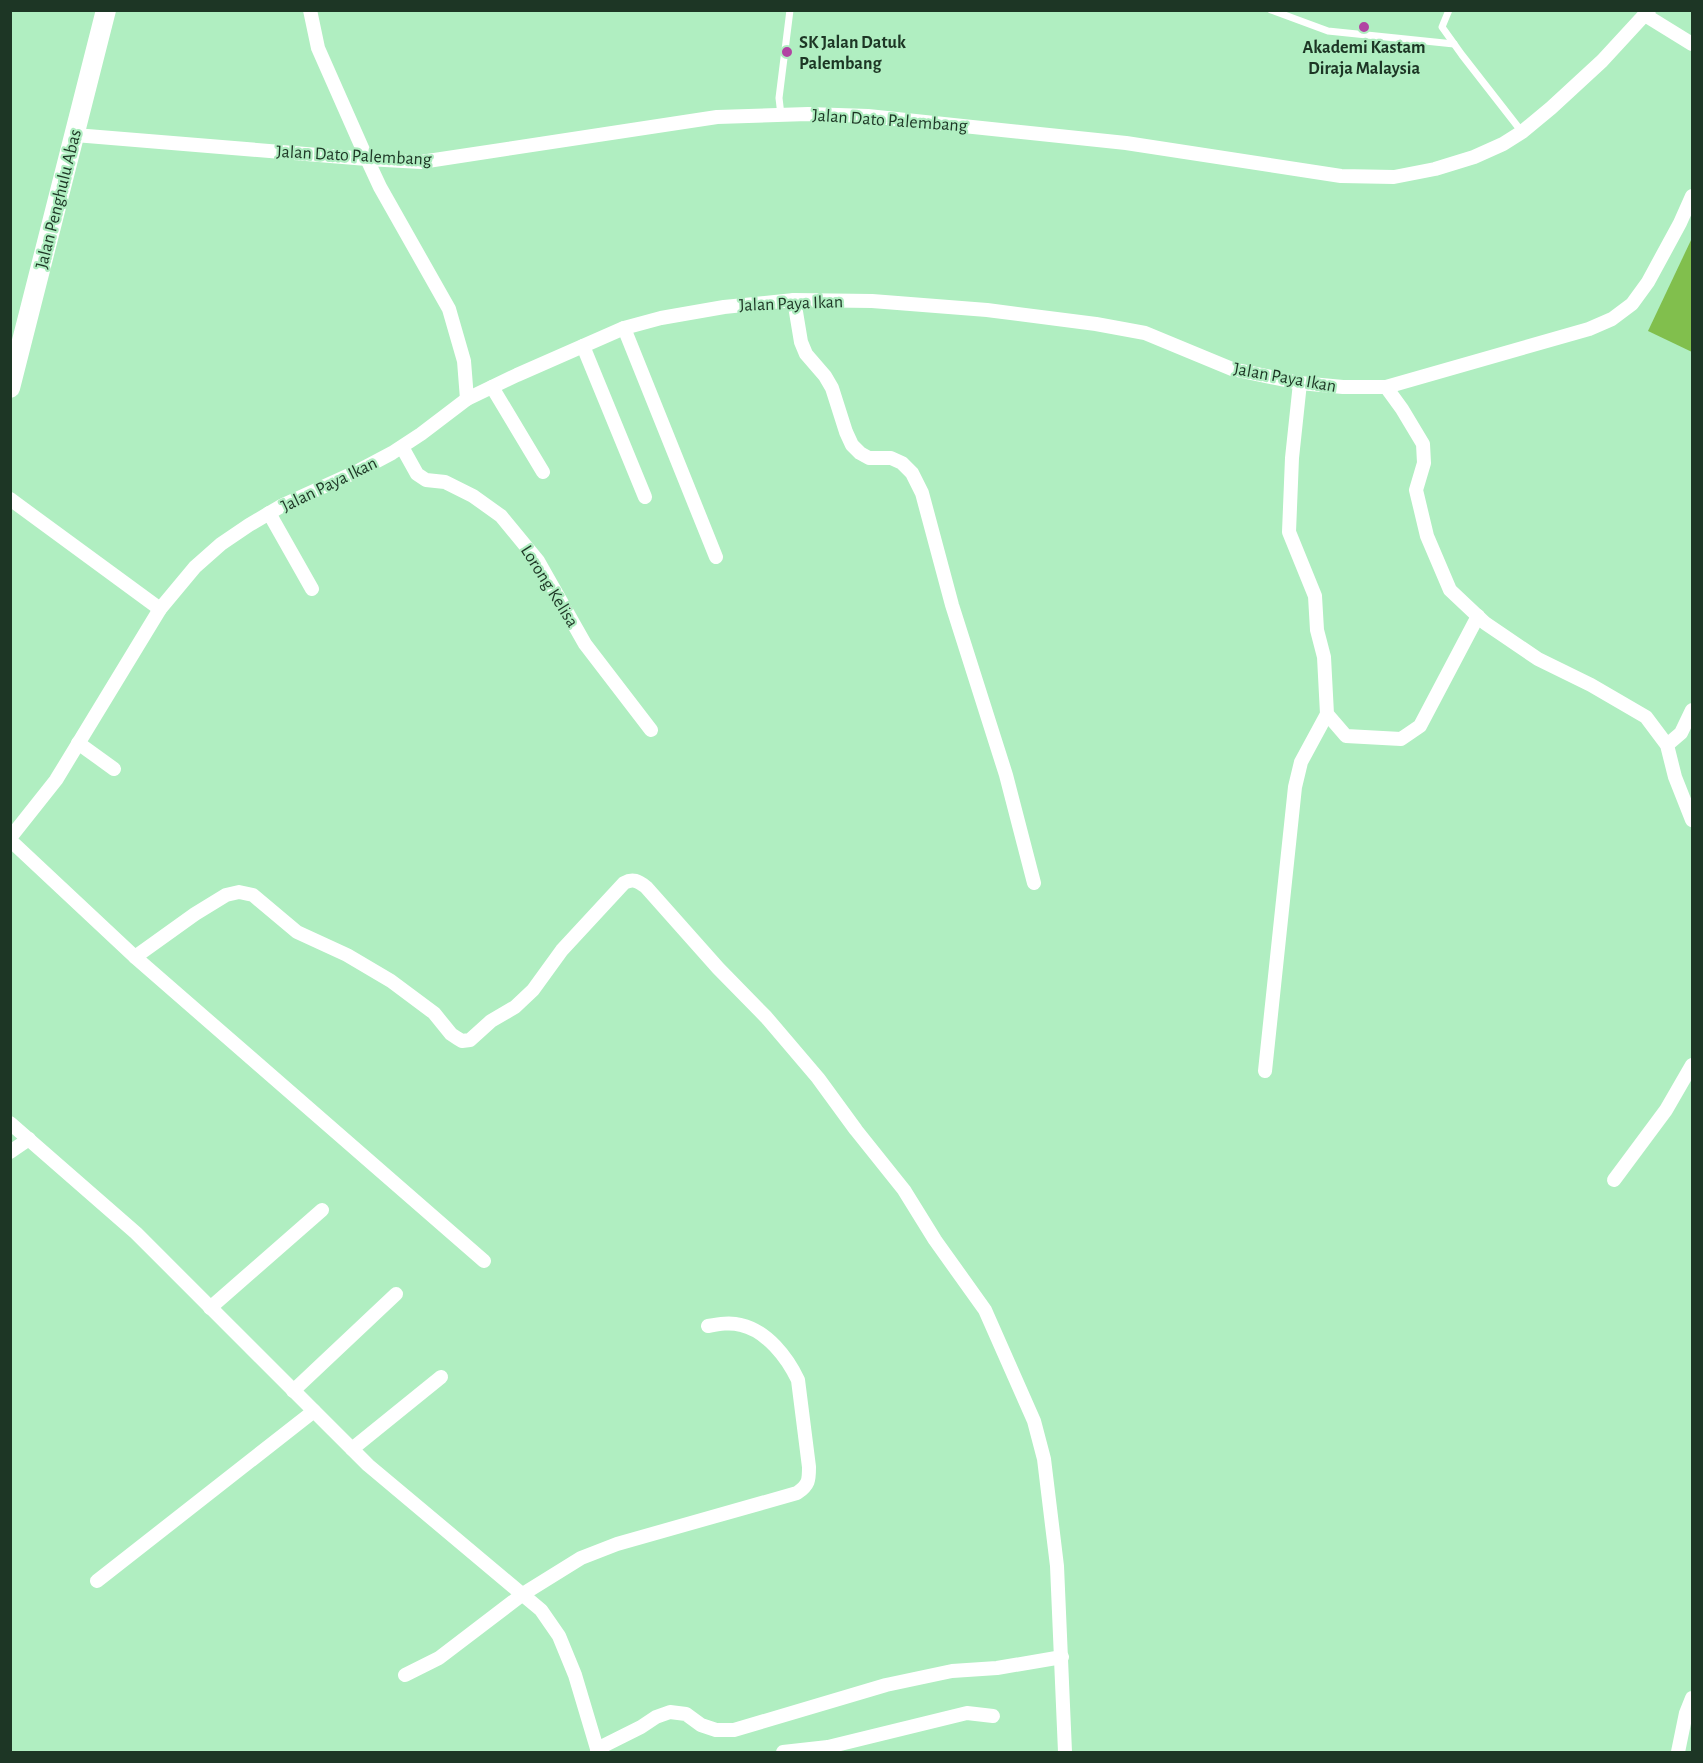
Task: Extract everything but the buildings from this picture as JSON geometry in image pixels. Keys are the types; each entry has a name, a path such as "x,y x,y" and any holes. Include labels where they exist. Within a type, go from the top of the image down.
{"main road":[{"name":"Jalan Penghulu Abas","path":"10,388 106,10"}],"street":[{"path":"310,10 318,48 367,159 449,309 464,361 467,399"},
{"name":"Jalan Dato Palembang","path":"75,135 421,162 717,117 844,114 1126,143 1341,176 1394,177 1435,169 1474,157 1503,144 1522,132 1602,61 1647,13"},
{"path":"1647,13 1692,44"},
{"name":"Jalan Paya Ikan","path":"10,839 56,780 160,609 195,567 221,544 269,513 360,470 402,447 467,399 624,328 661,318 724,307 794,300 872,301 987,310 1096,324 1145,333 1232,369 1300,383 1343,387 1386,387 1589,329 1612,319 1632,304 1648,282 1692,196"},
{"path":"794,300 801,342 806,354 832,388 852,445 869,458 891,458 902,462 912,472 922,493 952,605 1006,775 1034,884"},
{"path":"624,328 716,557"},
{"path":"583,346 645,497"},
{"path":"1265,1071 1294,787 1301,762 1326,714 1324,657 1317,630 1315,596 1289,532 1292,458 1300,383"},
{"path":"492,387 543,472"},
{"path":"1386,387 1423,444 1425,463 1416,490 1427,536 1450,590 1485,623 1538,659 1591,685 1646,717 1667,745 1675,777 1692,820"},
{"name":"Lorong Kelisa","path":"402,447 417,474 426,480 445,482 473,496 501,516 538,561 585,644 651,730"},
{"path":"10,498 160,609"},
{"path":"269,513 312,589"},
{"path":"1326,714 1346,736 1401,739 1420,726 1478,616"},
{"path":"1667,745 1681,733 1692,710"},
{"path":"78,743 114,769"},
{"path":"10,839 135,957 484,1261"},
{"path":"135,957 226,895 239,892 253,895 297,932 347,955 391,981 434,1013 451,1034 462,1041 470,1040 491,1021 515,1007 532,990 562,950 624,883 630,880 638,881 646,887 718,968 766,1017 818,1078 904,1190 985,1310 1034,1421 1044,1459 1057,1566 1065,1752"},
{"path":"1614,1180 1666,1110 1692,1065"},
{"path":"10,1123 136,1233 368,1465 541,1610 559,1636 575,1675 597,1751 656,1717 670,1712 686,1714 701,1725 716,1730 734,1730 886,1685 952,1671 997,1668 1062,1657"},
{"path":"10,1152 29,1139"},
{"path":"210,1308 322,1210"},
{"path":"293,1391 396,1294"},
{"path":"405,1675 439,1658 523,1594 581,1558 617,1544 797,1493 805,1488 809,1479 809,1467 798,1380 792,1367 770,1341 756,1331 742,1325 725,1323 708,1326"},
{"path":"352,1449 441,1377"},
{"path":"97,1581 314,1412"},
{"path":"1678,1752 1686,1713 1692,1698"},
{"path":"783,1752 828,1747 967,1713 993,1716"}],"lane":[{"path":"781,115 779,98 790,10"},
{"path":"1272,10 1328,31 1454,44"},
{"path":"1449,10 1442,27 1522,132"}],"place":[{"name":"Akademi Kastam Diraja Malaysia","path":"1364,27"},
{"name":"SK Jalan Datuk Palembang","path":"787,52"}]}
